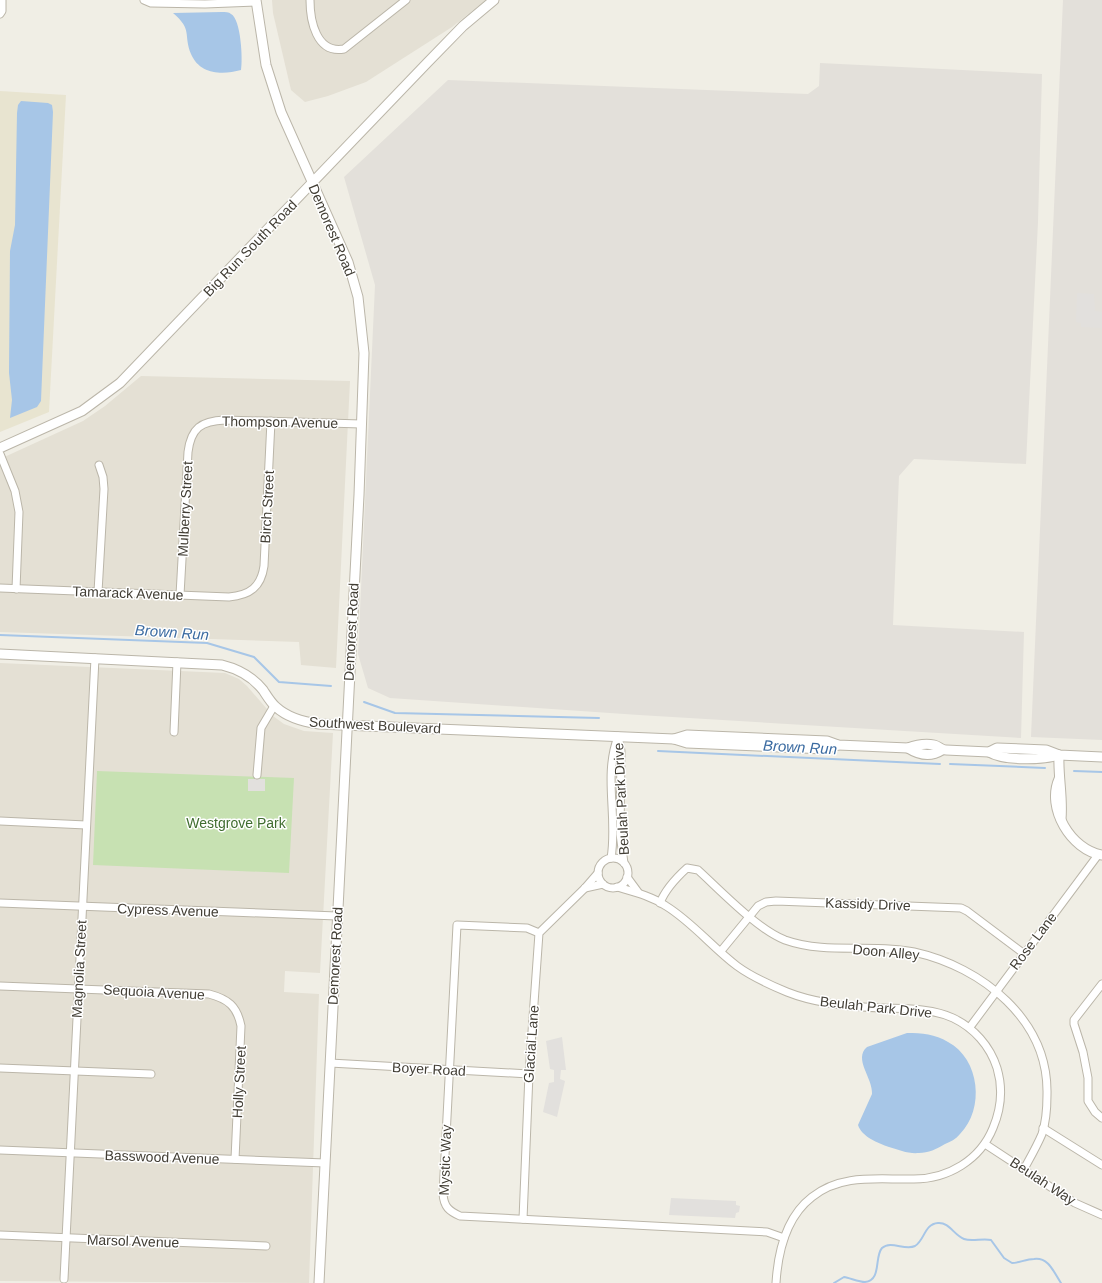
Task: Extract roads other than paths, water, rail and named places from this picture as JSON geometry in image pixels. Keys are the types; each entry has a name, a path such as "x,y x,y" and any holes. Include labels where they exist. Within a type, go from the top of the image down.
{"street":[{"path":"1,12 2,0"},
{"path":"144,0 151,3 256,1"},
{"path":"310,0 310,19 315,31 330,49 337,50 344,49 406,0"},
{"name":"Big Run South Road","path":"0,448 82,411 116,386 451,38 494,0"},
{"name":"Demorest Road","path":"256,1 266,64 281,112 348,262 358,297 364,370 319,1283"},
{"name":"Thompson Avenue","path":"199,426 212,420 361,424"},
{"name":"Birch Street","path":"254,589 261,580 264,566 271,421"},
{"name":"Mulberry Street","path":"180,595 188,452 191,438 199,426"},
{"path":"0,454 15,491 19,512 16,589"},
{"path":"98,592 104,489 103,477 99,465"},
{"name":"Tamarack Avenue","path":"0,588 229,597 242,595 254,589"},
{"name":"Southwest Boulevard","path":"0,654 211,663 234,668 259,685 274,706 289,716 302,721 319,724 674,739 687,735 826,741 838,745 908,748 917,744 935,745 942,750 989,752 997,748 1046,750 1059,755 1102,757"},
{"name":"Magnolia Street","path":"64,1279 95,658"},
{"path":"174,732 177,662"},
{"path":"257,775 261,728 274,706"},
{"name":"Beulah Park Drive","path":"611,858 613,845 613,750 618,736"},
{"name":"Beulah Park Drive","path":"618,736 621,751 620,834 624,863"},
{"path":"1059,755 1058,779 1062,787 1061,819 1068,832 1079,844 1100,855"},
{"path":"0,821 86,825"},
{"name":"Rose Lane","path":"970,1027 1023,953 1100,855"},
{"path":"539,933 585,888 598,873 602,862 611,858 616,858 624,863 628,872 622,885 612,888 603,884 598,873"},
{"name":"Doon Alley","path":"660,903 663,895 682,872 687,868 692,868 698,870 770,932 784,940 804,945 904,951 924,954 964,970 996,991 1018,1013 1037,1044 1044,1065 1047,1086 1044,1128 1024,1169"},
{"name":"Beulah Park Drive","path":"627,877 638,892"},
{"path":"585,888 603,884"},
{"name":"Beulah Park Drive","path":"617,887 638,892 667,906 737,966 763,982 814,1001 858,1007 927,1010 955,1019 970,1027 981,1037 997,1067 1000,1081 1000,1106 996,1121 985,1144 978,1152 962,1166 934,1177 914,1179 861,1178 829,1187 811,1197 792,1219 784,1238 780,1252 776,1283"},
{"name":"Kassidy Drive","path":"720,951 758,906 766,902 776,901 961,908 1023,953"},
{"name":"Cypress Avenue","path":"0,903 337,916"},
{"name":"Mystic Way","path":"539,933 527,928 457,925 449,1070 444,1203 449,1211 460,1216 767,1232 784,1238"},
{"name":"Glacial Lane","path":"523,1219 529,1074 539,933"},
{"path":"1102,984 1074,1020 1074,1024 1083,1052 1088,1078 1088,1101 1095,1112 1102,1118"},
{"name":"Sequoia Avenue","path":"0,986 209,994 222,997 234,1006"},
{"name":"Holly Street","path":"234,1006 242,1026 235,1159"},
{"name":"Boyer Road","path":"330,1063 529,1074"},
{"path":"0,1068 151,1074"},
{"path":"1044,1128 1102,1165"},
{"name":"Beulah Way","path":"985,1144 1075,1203 1102,1215"},
{"name":"Basswood Avenue","path":"0,1150 325,1163"},
{"name":"Marsol Avenue","path":"0,1235 266,1246"}],"water":[{"path":"173,13 230,13 237,23 242,58 241,70 227,73 206,70 195,61 191,54 185,28"},
{"path":"21,101 48,103 52,105 53,112 41,401 37,407 10,418 12,400 9,373 10,251 15,225 17,113 18,105"},
{"path":"907,1033 938,1037 959,1050 967,1060 975,1085 976,1098 968,1124 953,1140 939,1148 922,1153 907,1152 880,1144 863,1133 858,1125 872,1094 870,1082 863,1063 863,1052 867,1047"}],"waterway":[{"name":"Brown Run","path":"0,635 207,643 254,657 279,682 331,686"},
{"name":"Brown Run","path":"364,702 395,713 599,718"},
{"name":"Brown Run","path":"658,751 940,764"},
{"name":"Brown Run","path":"950,764 1045,768"},
{"name":"Brown Run","path":"1074,771 1102,772"},
{"path":"834,1283 844,1277 863,1282 870,1280 876,1273 878,1257 882,1248 890,1245 907,1247 915,1246 921,1240 927,1229 933,1224 938,1223 942,1223 964,1239 991,1240 1004,1258 1012,1263 1031,1259 1044,1260 1050,1266 1061,1283"}],"park label":[{"name":"Westgrove Park","path":"236,823"}]}
